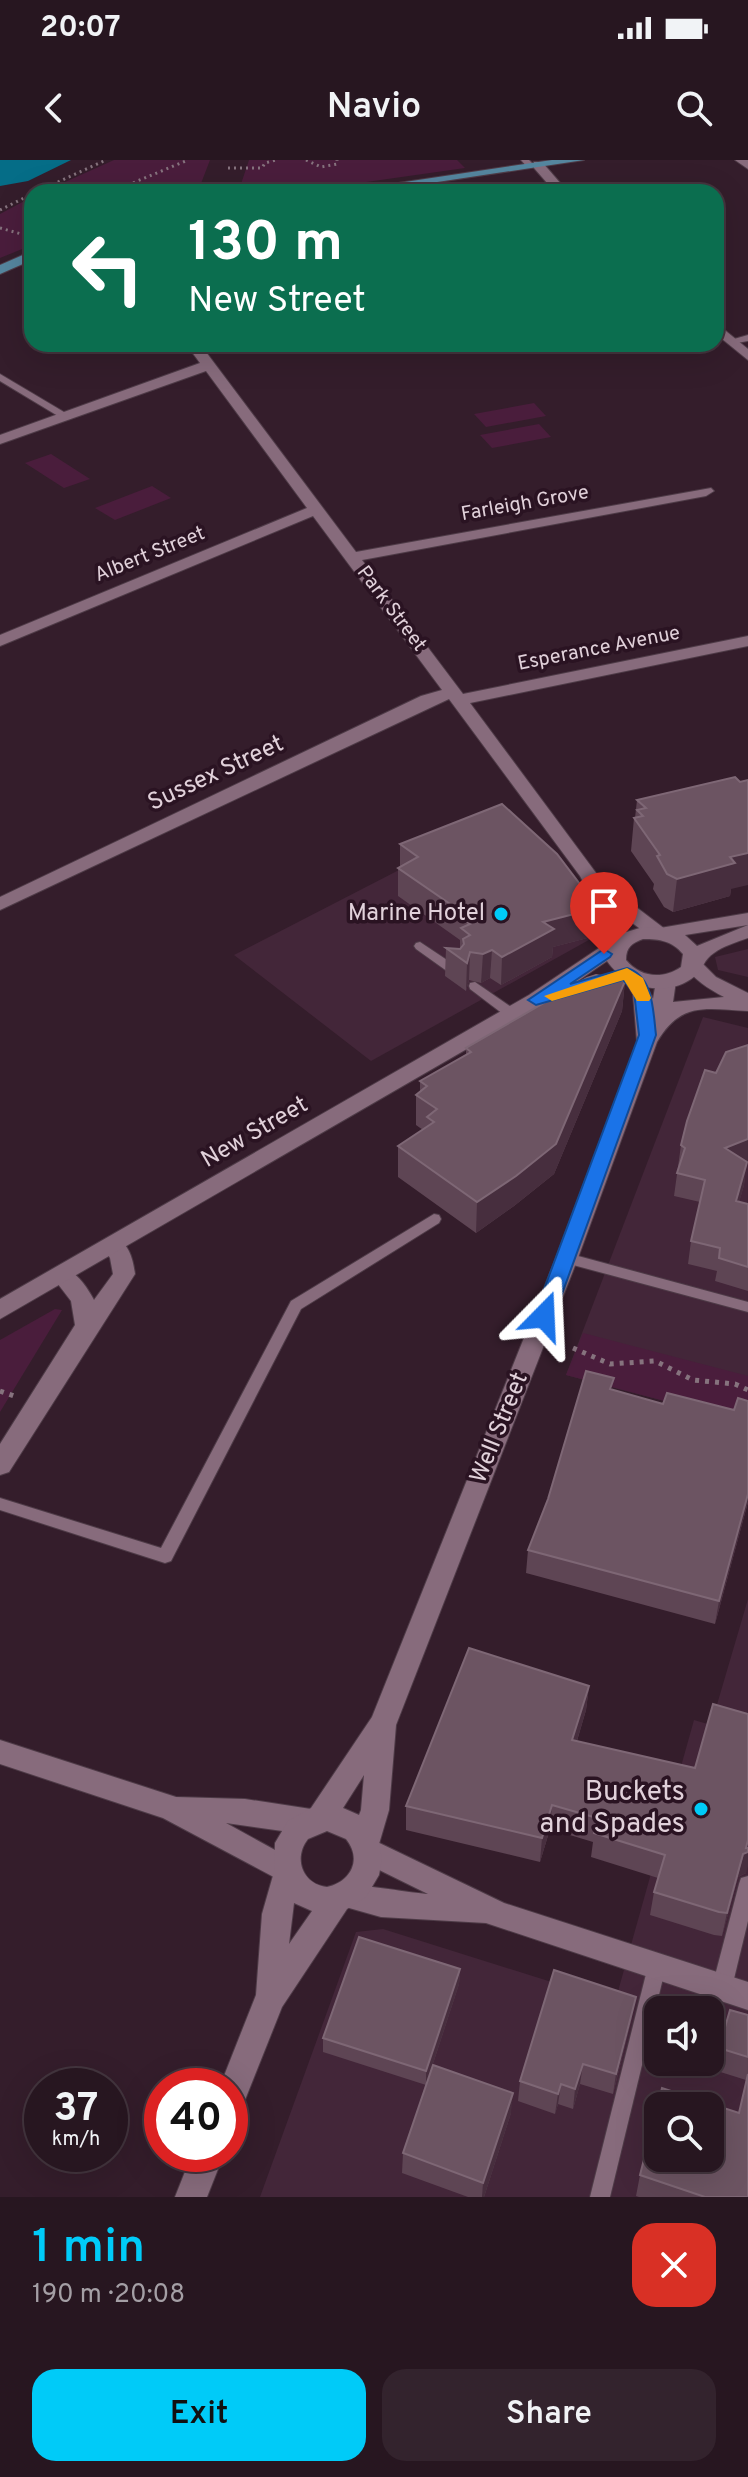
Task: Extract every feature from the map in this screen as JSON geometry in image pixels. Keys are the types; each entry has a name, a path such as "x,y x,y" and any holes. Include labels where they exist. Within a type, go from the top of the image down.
{"main road":[{"path":"397,184 528,164 578,160"},
{"path":"0,270 24,259"}],"street":[{"path":"741,160 748,165"},
{"path":"528,164 547,172 548,179"},
{"path":"528,164 553,184"},
{"path":"724,334 748,356"},
{"name":"Park Street","path":"198,352 589,875 617,928 619,944"},
{"path":"0,440 208,365"},
{"name":"Farleigh Grove","path":"352,557 706,491"},
{"name":"Albert Street","path":"0,641 317,509"},
{"name":"Esperance Avenue","path":"456,696 748,641"},
{"name":"Sussex Street","path":"0,904 427,700 456,696"},
{"name":"Park Street","path":"589,875 639,921 660,933"},
{"path":"748,919 636,934 619,944 616,960 630,975 667,981 699,993 748,1003"},
{"path":"667,981 681,976 712,945 748,931"},
{"path":"660,933 682,941 693,962 709,981 748,1003"},
{"name":"New Street","path":"0,1310 536,1000 619,944"},
{"name":"New Street","path":"536,1000 630,975"},
{"name":"Well Street","path":"630,975 643,994 647,1042"},
{"name":"Well Street","path":"315,1822 383,1723 567,1258 647,1042 661,1018 667,981"},
{"path":"661,1018 690,1004 748,1003"},
{"path":"0,1465 87,1326 124,1274 121,1257 113,1245"},
{"path":"62,1275 82,1299 87,1326"},
{"name":"Well Street","path":"368,1846 375,1810 383,1723"},
{"path":"0,1752 171,1808 286,1873"},
{"path":"171,1808 245,1812 346,1824 368,1846 497,1914 735,1992"},
{"path":"315,1822 292,1836 283,1858 293,1885 313,1897 342,1896 381,1904 497,1914"},
{"path":"242,2068 270,1998 342,1896 366,1876 368,1846"},
{"path":"270,1998 277,1914 286,1873"},
{"path":"191,2197 201,2172"}],"lane":[{"path":"731,341 748,338"},
{"path":"0,377 66,417"},
{"path":"420,946 455,971"},
{"path":"475,986 512,1014"},
{"path":"0,1504 165,1556 296,1305 434,1219"},
{"path":"567,1258 748,1307"},
{"path":"735,1992 748,1884"},
{"path":"600,2197 657,1966"}],"path":[{"path":"54,184 106,160"},
{"path":"130,184 188,160"},
{"path":"228,168 262,168 265,163 276,160"},
{"path":"306,160 316,167 327,168 337,164 337,160"},
{"path":"0,210 24,198"},
{"path":"0,228 24,234"},
{"path":"573,1348 610,1364 655,1361 693,1380 735,1384 748,1390"}],"shaded area":[{"path":"114,160 210,160 201,184 61,184"},
{"path":"249,160 457,160 465,168 352,184 241,184"},
{"path":"24,201 24,248 0,258 0,214"},
{"path":"534,403 546,416 486,427 474,414"},
{"path":"539,424 551,437 492,448 480,435"},
{"path":"51,454 90,479 64,488 25,463"},
{"path":"152,486 171,498 115,520 95,508"},
{"path":"514,826 596,936 371,1061 234,955 399,870"},
{"path":"748,949 748,977 718,970 715,957"},
{"path":"703,1017 748,1028 748,1423 566,1375"},
{"path":"55,1309 62,1310 0,1412 0,1340"},
{"path":"583,1333 748,1376 748,1423 566,1375"},
{"path":"748,1599 748,2197 260,2197 356,1932 383,1929 615,2002 694,1720 711,1725"}],"water":[{"path":"0,160 71,160 28,181 0,186"}],"building":[{"path":"735,777 740,782 748,780 748,853 730,857 735,863 677,879 667,874 657,856 660,855 634,818 643,816 637,810 646,808 637,800"},
{"name":"Marine Hotel","path":"502,804 557,854 598,908 543,922 554,929 502,957 492,950 483,954 470,952 467,963 446,948 460,949 463,939 470,935 461,928 470,924 461,918 466,915 398,868 418,857 400,844"},
{"path":"596,975 625,981 556,1144 477,1202 398,1146 434,1122 427,1117 437,1109 416,1095 427,1086 420,1081 471,1052 466,1048"},
{"path":"748,1045 748,1139 725,1148 747,1162 736,1201 748,1204 748,1267 719,1258 720,1248 691,1241 705,1180 677,1173 685,1148 681,1145 687,1121 705,1070 716,1073 726,1052"},
{"path":"586,1371 614,1378 610,1389 663,1404 667,1393 734,1410 738,1398 748,1401 748,1494 719,1601 528,1550 548,1499"},
{"path":"469,1648 589,1686 572,1740 695,1768 713,1704 748,1714 748,1852 743,1854 727,1913 654,1892 665,1855 594,1833 597,1818 552,1805 542,1838 406,1806"},
{"path":"359,1937 460,1969 426,2071 323,2038"},
{"path":"554,1970 636,1997 616,2074 583,2064 575,2089 561,2084 558,2094 520,2081"},
{"path":"730,2010 748,2015 748,2057 724,2050 724,2031"},
{"path":"433,2065 513,2093 483,2183 403,2153"},
{"path":"748,2074 748,2197 705,2197 640,2175 644,2159 644,2172 724,2172 724,2108 739,2113"}],"slow traffic":[{"path":"552,996 599,979 627,973 637,982 643,998"}],"place":[{"name":"Marine Hotel","path":"501,914"},
{"name":"Buckets and Spades","path":"701,1809"}],"route":[{"path":"544,1316 648,1035 642,991 627,973 605,977 536,1000 604,954"}]}
